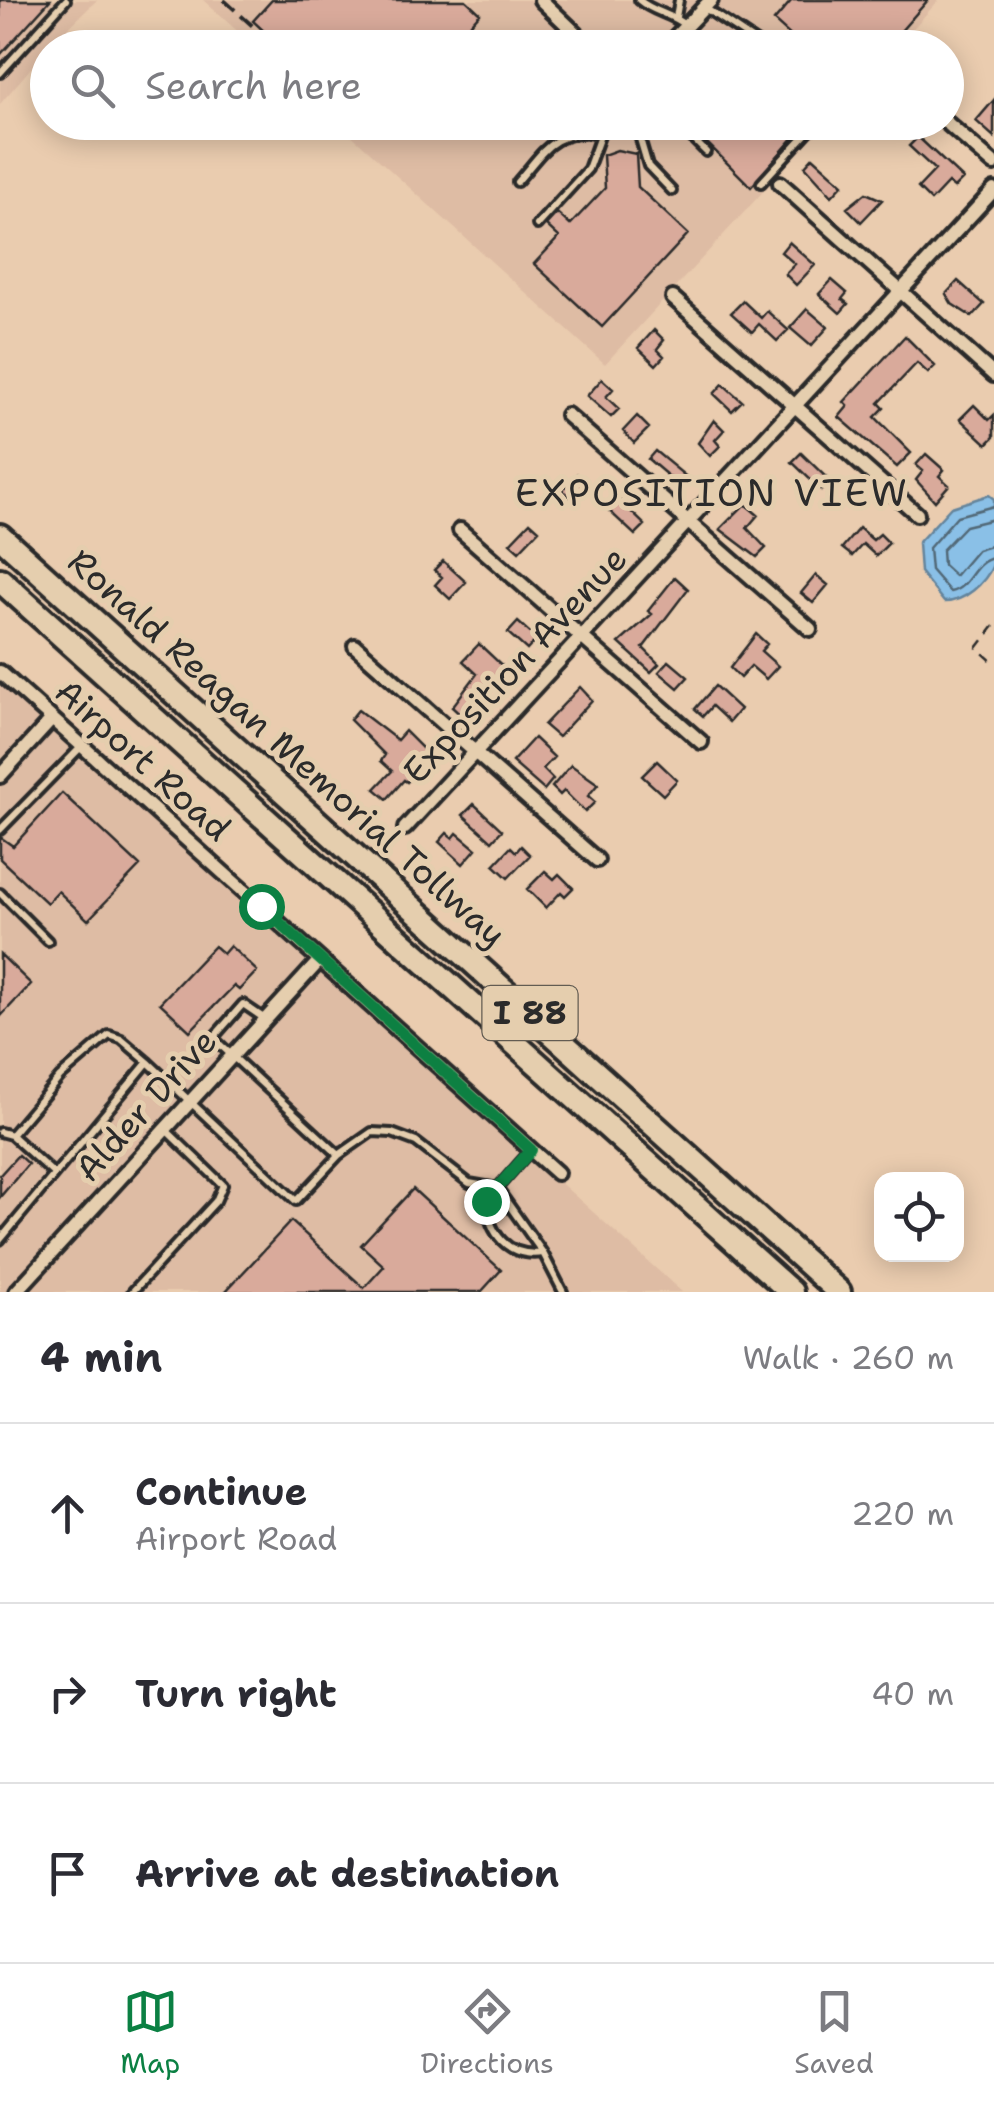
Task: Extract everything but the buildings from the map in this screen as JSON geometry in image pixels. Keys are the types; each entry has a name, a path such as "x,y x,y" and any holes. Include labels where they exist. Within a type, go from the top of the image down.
{"highway":[{"name":"Ronald Reagan Memorial Tollway","path":"0,536 210,747 791,1292"},
{"name":"Ronald Reagan Memorial Tollway","path":"0,580 210,747 839,1292"}],"street":[{"path":"541,0 572,30"},
{"path":"676,30 707,4"},
{"path":"964,138 994,164"},
{"path":"780,184 994,375"},
{"name":"Exposition Avenue","path":"405,828 994,190"},
{"path":"673,298 917,514"},
{"path":"567,415 810,628"},
{"path":"460,530 701,742"},
{"path":"355,646 597,860"},
{"name":"Airport Road","path":"0,672 558,1173"},
{"path":"0,776 52,720"},
{"name":"Alder Drive","path":"16,1292 320,960"}],"lane":[{"path":"39,30 66,0"},
{"path":"639,0 656,14 681,22 678,0"},
{"path":"707,4 741,30"},
{"path":"0,73 30,40"},
{"path":"517,182 555,140"},
{"path":"537,224 588,169 598,140"},
{"path":"640,140 648,166 672,191"},
{"path":"694,140 706,152"},
{"path":"761,183 801,140"},
{"path":"0,830 82,746"},
{"path":"0,894 48,941"},
{"path":"265,1019 248,1005 239,1006 213,1038 339,1155"},
{"path":"11,1135 60,1077 108,1035 121,1039 148,1062 296,1200 339,1155 372,1132 392,1133 416,1142 469,1183 496,1188 543,1253 562,1292"},
{"path":"0,1240 148,1062"},
{"path":"132,1292 216,1201 224,1185 165,1129"},
{"path":"0,1132 11,1135 54,1174"},
{"path":"531,1150 486,1201 488,1225 517,1252 543,1253"}],"path":[{"path":"994,626 976,648 994,663"}],"shaded area":[{"path":"0,0 97,0 66,30 30,30 30,69 0,104"},
{"path":"203,0 939,0 912,30 236,30"},
{"path":"357,140 810,140 605,364"},
{"path":"0,682 325,971 682,1292 0,1292"}],"water":[{"path":"989,495 994,499 993,565 973,590 944,602 920,572 918,543 951,507"}],"railway":[{"path":"224,0 257,30"}],"district":[{"name":"EXPOSITION VIEW","path":"712,493"}],"route":[{"path":"261,906 531,1150 486,1201"}]}
